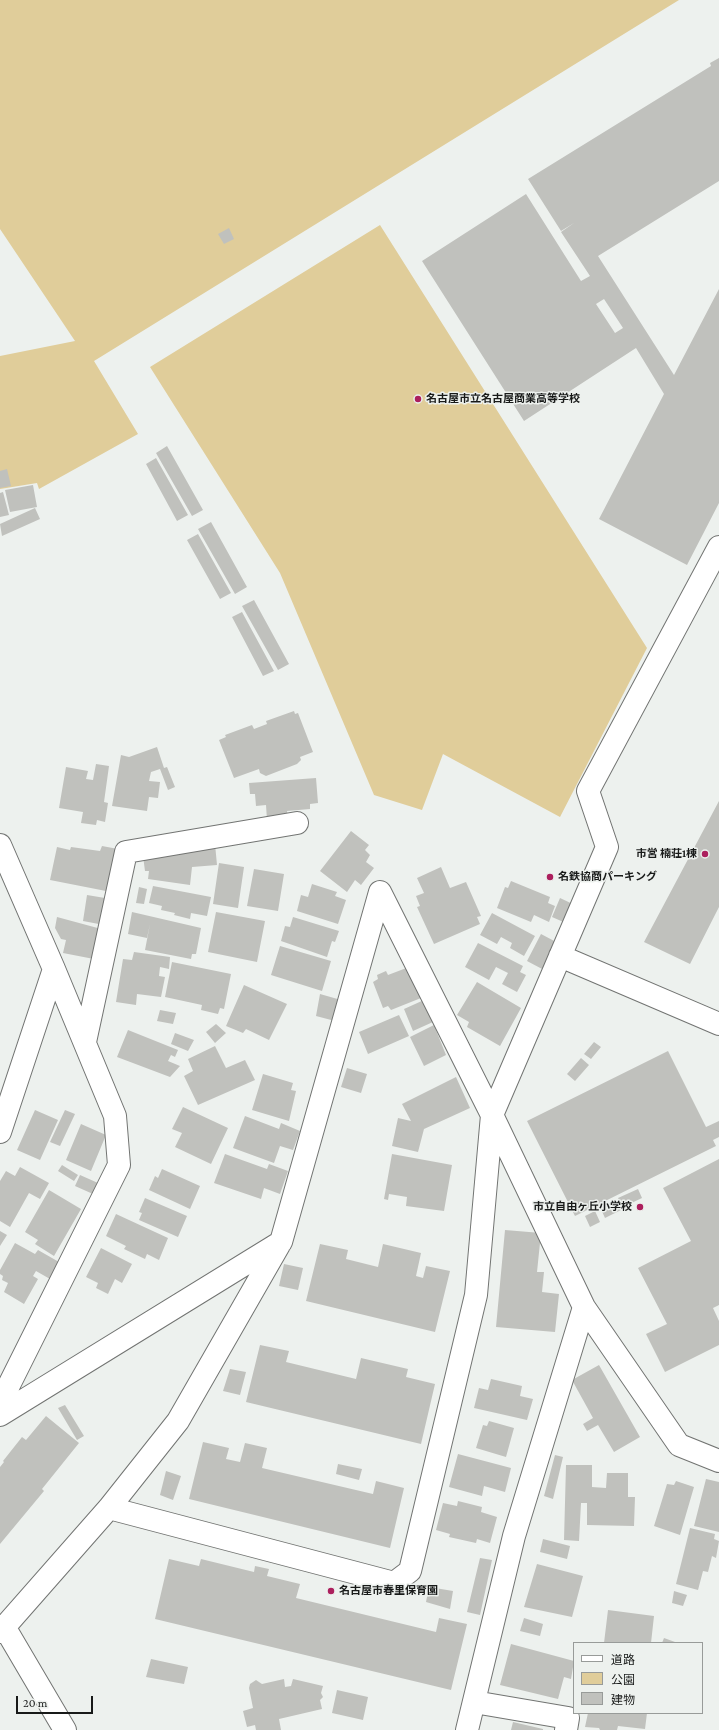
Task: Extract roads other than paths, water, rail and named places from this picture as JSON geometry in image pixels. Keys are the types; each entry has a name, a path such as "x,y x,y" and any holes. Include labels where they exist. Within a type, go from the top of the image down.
{"street":[{"path":"110,1508 394,1583 410,1570 476,1295 492,1115 607,847 588,791 719,547"},
{"path":"84,1042 126,852 297,823"},
{"path":"0,845 54,969 115,1116 119,1165 0,1403"},
{"path":"65,1730 2,1630 110,1508 178,1421 281,1242 380,892 492,1115 584,1307 679,1446 719,1461"},
{"path":"560,956 719,1024"},
{"path":"0,1132 54,969"},
{"path":"0,1415 281,1242"},
{"path":"467,1730 514,1536 584,1307"},
{"path":"474,1702 568,1718 566,1730"}],"place":[{"name":"名古屋市立名古屋商業高等学校","path":"418,399"},
{"name":"市営 楠荘1棟","path":"705,854"},
{"name":"名鉄協商パーキング","path":"550,877"},
{"name":"市立自由ヶ丘小学校","path":"640,1207"},
{"name":"名古屋市春里保育園","path":"331,1591"}]}
